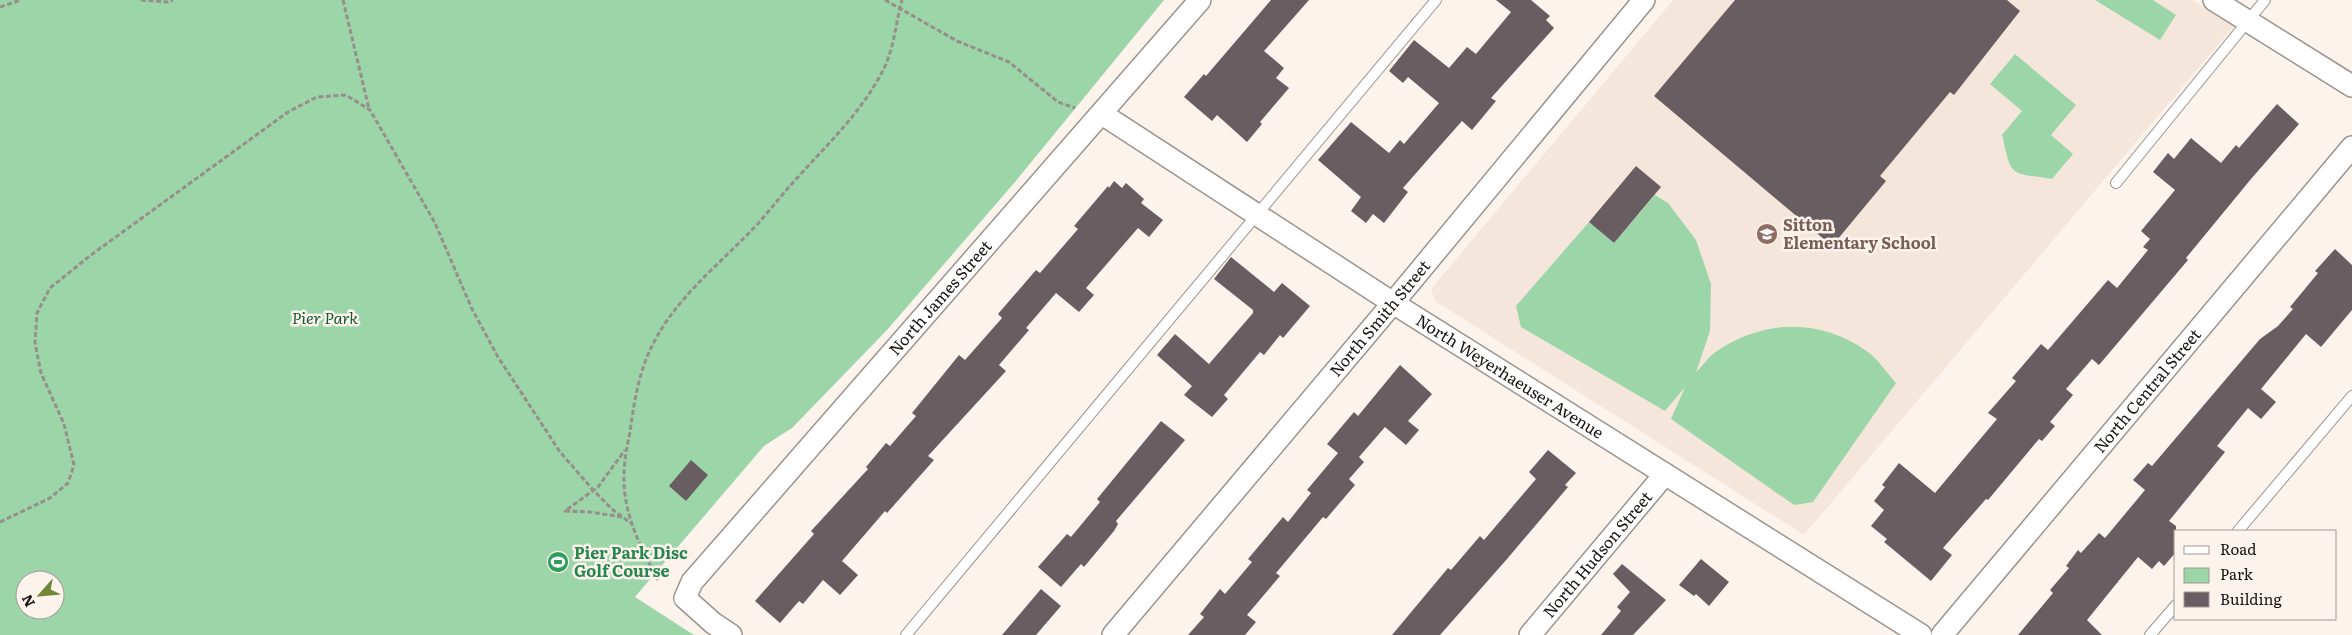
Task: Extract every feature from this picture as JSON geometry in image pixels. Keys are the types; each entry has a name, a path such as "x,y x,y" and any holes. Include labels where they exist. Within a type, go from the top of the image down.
{"street":[{"name":"North James Street","path":"731,635 713,623 685,598 692,582 1200,0"},
{"name":"North Smith Street","path":"1113,635 1393,303 1644,0"},
{"path":"2214,0 2352,86"},
{"name":"North Weyerhaeuser Avenue","path":"1102,114 1393,303 1921,635"},
{"name":"North Central Street","path":"1942,635 2352,147"},
{"name":"North Hudson Street","path":"1530,635 1665,474"}],"lane":[{"path":"906,635 1436,0"},
{"path":"2116,183 2265,0"},
{"path":"2239,530 2352,396"},
{"path":"2150,635 2174,607"}],"path":[{"path":"0,7 21,0"},
{"path":"141,0 168,2 173,0"},
{"path":"343,0 370,110 435,223 485,336 560,452 594,491 632,524"},
{"path":"885,0 957,41 1009,62 1065,106 1102,114"},
{"path":"658,580 647,561 632,524 624,490 627,448 639,380 653,344 679,305 749,233 843,130 881,75 892,48 902,0"},
{"path":"0,522 50,498 68,483 74,465 64,424 41,373 35,343 37,313 50,288 92,255 288,112 316,97 346,95 370,110"},
{"path":"622,517 590,512 565,511 594,491 627,448"}],"shaded area":[{"name":"Sitton Elementary School","path":"1673,0 2192,0 2234,26 1804,535 1435,301 1431,289"}],"green space":[{"name":"Pier Park","path":"0,0 1164,0 1015,182 887,330 792,428 764,446 635,597 694,635 0,635"},
{"path":"2095,0 2153,0 2176,15 2160,40"},
{"path":"2015,54 2076,105 2051,135 2073,154 2052,179 2019,173 2014,170 2008,159 2002,135 2022,111 1990,84"},
{"path":"1655,195 1668,203 1696,240 1711,284 1710,331 1696,372 1714,353 1735,340 1773,328 1812,328 1850,341 1868,352 1896,383 1813,502 1794,505 1671,419 1685,387 1665,411 1521,327 1516,306 1589,222 1614,243"}],"building":[{"path":"1271,0 1309,0 1264,51 1284,68 1276,78 1289,88 1260,122 1262,124 1247,142 1217,115 1212,121 1184,97 1204,74 1206,76"},
{"path":"1496,0 1531,0 1550,16 1546,20 1554,28 1491,98 1496,101 1472,130 1462,121 1403,188 1408,192 1384,223 1373,214 1366,223 1351,211 1361,197 1318,160 1351,122 1389,153 1400,140 1404,144 1439,103 1408,77 1403,83 1389,71 1414,40 1449,68 1467,47 1476,54 1511,12"},
{"path":"1735,0 2007,0 2020,11 1954,95 1950,92 1880,176 1886,181 1832,246 1654,96"},
{"path":"2277,104 2299,124 2251,179 2186,258 2188,260 2099,365 2092,359 2066,389 2073,395 2050,422 2055,426 2042,441 2039,439 1988,500 1986,499 1943,548 1952,555 1931,581 1884,542 1887,539 1871,526 1884,510 1874,501 1885,487 1882,485 1899,463 1935,493 1997,419 1988,413 2016,381 2012,378 2041,344 2048,350 2108,280 2117,288 2148,250 2143,247 2150,239 2141,231 2175,190 2153,172 2168,153 2174,159 2191,138 2221,163 2236,145 2239,148"},
{"path":"1636,166 1661,187 1614,243 1589,222"},
{"path":"1114,181 1122,188 1126,183 1144,199 1141,203 1163,220 1149,237 1138,228 1086,288 1094,295 1079,312 1056,293 1026,328 1029,330 999,365 1006,371 928,456 934,460 887,513 885,511 842,561 858,575 840,595 823,580 803,604 799,601 780,623 755,601 814,534 811,531 868,469 866,467 886,443 890,446 916,416 912,413 959,355 965,360 1002,318 998,314 1036,270 1040,273 1078,229 1074,226"},
{"path":"2335,249 2352,265 2352,310 2321,347 2306,334 2261,389 2276,402 2261,419 2248,408 2217,446 2225,452 2169,521 2176,526 2176,530 2174,530 2174,554 2164,566 2159,561 2152,569 2138,557 2087,620 2102,635 2018,635 2053,593 2050,590 2069,568 2066,566 2078,550 2081,553 2099,533 2105,538 2145,490 2133,480 2148,463 2152,466 2260,339 2278,326 2293,309 2290,307 2318,273 2315,271"},
{"path":"1231,257 1274,292 1282,283 1310,306 1283,338 1280,335 1264,355 1260,352 1224,395 1228,399 1212,417 1184,395 1192,386 1157,355 1175,334 1209,364 1253,313 1253,310 1214,279"},
{"path":"1400,365 1432,394 1408,421 1419,430 1406,445 1385,427 1359,457 1364,462 1349,479 1355,485 1326,519 1323,517 1276,573 1280,576 1247,615 1256,622 1245,635 1188,635 1204,617 1200,614 1220,589 1225,594 1252,562 1248,559 1283,517 1288,522 1311,493 1307,490 1338,453 1327,444 1354,412 1358,416"},
{"path":"1161,421 1185,440 1116,521 1118,524 1114,531 1084,567 1081,564 1061,587 1038,567 1067,534 1071,537 1100,502 1097,499"},
{"path":"1548,450 1576,473 1565,485 1568,487 1440,635 1392,635 1448,568 1451,570 1480,536 1484,540 1536,479 1529,472"},
{"path":"691,460 708,475 686,501 669,486"},
{"path":"1701,559 1729,582 1709,606 1696,594 1694,596 1679,585"},
{"path":"1622,564 1666,600 1633,635 1601,635 1621,611 1617,607 1630,592 1613,574"},
{"path":"1041,589 1061,606 1036,635 1002,635"}],"place":[{"name":"Sitton Elementary School","path":"1767,234"},
{"name":"Pier Park Disc Golf Course","path":"558,562"}]}
